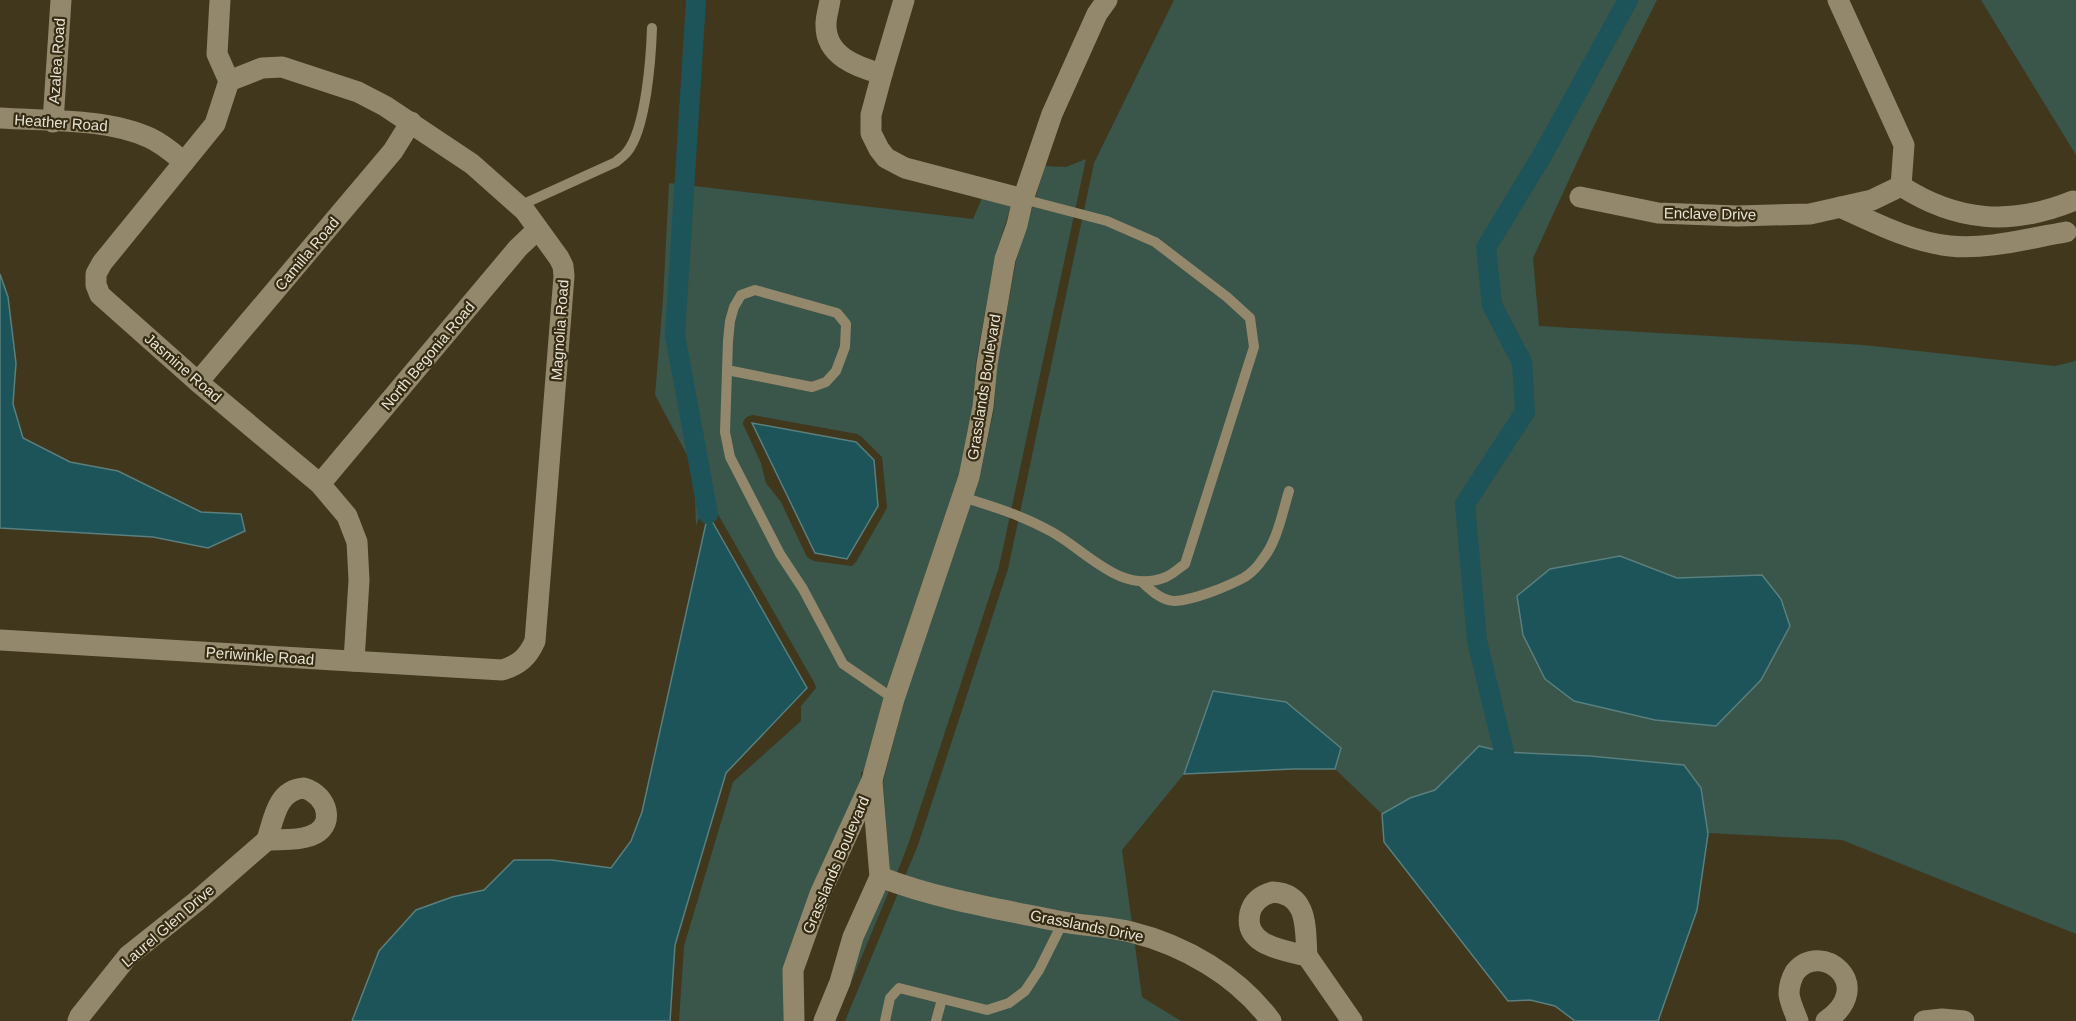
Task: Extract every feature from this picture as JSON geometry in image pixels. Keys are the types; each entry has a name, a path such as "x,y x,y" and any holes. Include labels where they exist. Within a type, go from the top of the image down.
{"street":[{"name":"Azalea Road","path":"53,122 61,0"},
{"path":"220,0 217,54 229,81"},
{"path":"830,0 825,23 827,34 836,52 862,69 882,74"},
{"path":"904,0 871,115 871,134 879,150 895,164 1023,199"},
{"name":"Grasslands Boulevard","path":"794,1021 793,970 820,894 872,780 894,699 969,477 983,407 987,364 1005,259 1023,199 1052,114 1097,14 1107,0"},
{"path":"1838,0 1904,145 1901,186 1916,196 1941,207 1967,215 1985,217 2021,217 2073,201"},
{"name":"Magnolia Road","path":"229,81 262,68 282,67 358,92 411,122 472,164 519,206 563,266 535,641 530,652 519,663"},
{"name":"Jasmine Road","path":"229,81 214,124 102,263 96,274 96,285 100,295 198,382 320,484 347,516 357,542 359,580 354,661"},
{"name":"Heather Road","path":"0,118 104,125 127,130 165,146 184,162"},
{"name":"Camilla Road","path":"198,382 393,151 411,122"},
{"name":"Enclave Drive","path":"1580,197 1658,213 1737,216 1810,214 1872,200 1901,186"},
{"path":"1840,207 1880,226 1911,237 1950,246 1985,246 2066,232"},
{"name":"North Begonia Road","path":"320,484 518,248 537,229"},
{"name":"Periwinkle Road","path":"0,640 502,670 519,663"},
{"name":"Grasslands Boulevard","path":"824,1021 840,982 854,937 880,877 872,780"},
{"name":"Laurel Glen Drive","path":"78,1021 128,956 198,901 267,840"},
{"name":"Grasslands Drive","path":"880,877 945,897 1063,922 1130,931 1181,949 1219,971 1246,993 1272,1021"},
{"path":"1307,956 1352,1021"},
{"path":"1798,1021 1790,997 1789,987 1792,978 1797,970 1814,961 1824,961 1840,970 1848,989 1842,1008 1826,1021"},
{"path":"1924,1021 1942,1019 1964,1021"}],"lane":[{"path":"519,206 616,162 628,151 637,132 643,106 651,56 652,28"},
{"path":"1023,199 1107,221 1155,242 1227,297 1250,318 1254,347 1185,564 1167,577 1143,583"},
{"path":"727,370 812,387 826,382 836,371 844,347 846,324 837,313 807,304 755,291 741,295 730,321 727,370 725,432 730,457 780,554 803,589 843,664 894,699"},
{"path":"962,497 998,508 1052,532 1114,575 1143,583 1156,595 1173,601 1213,590 1247,576 1262,561 1271,547 1289,491"},
{"path":"885,1021 890,998 899,988 987,1010 1009,1003 1025,991 1039,970 1063,922"},
{"path":"936,1021 942,999"}],"green space":[{"path":"1174,0 1657,0 1592,130 1533,258 1539,326 1864,345 2055,366 2076,361 2076,934 1842,840 1708,833 1701,789 1479,746 1435,790 1410,798 1382,814 1335,769 1341,748 1213,691 1184,774 1122,850 1142,997 1181,1021 845,1021 918,845 1008,569 1094,163"},
{"path":"1981,0 2076,0 2076,155"},
{"path":"1086,159 999,567 897,873 890,871 883,782 904,701 979,479 994,409 997,365 1016,261 1045,166 1066,167"},
{"path":"669,183 973,219 982,198 1011,206 995,257 976,362 973,406 959,475 884,696 864,772 861,772 861,779 783,967 783,1021 679,1021 684,946 733,782 801,721 801,706 816,688 715,509 707,507 702,509 696,526 694,468 655,395","holes":["753,415 857,434 882,457 887,508 852,566 814,561 807,557 781,502 766,483 761,463 743,422"]},
{"path":"886,889 889,891 835,1021 863,940"}],"water":[{"path":"0,274 8,297 16,363 13,404 23,438 70,462 118,471 201,512 241,514 245,531 208,548 153,537 0,528"},
{"path":"752,423 856,442 874,460 878,506 847,559 815,553"},
{"path":"708,514 807,688 726,773 675,945 670,1021 352,1021 379,951 416,910 452,897 484,890 514,860 552,860 611,868 631,841 642,812"},
{"path":"1620,556 1677,578 1762,575 1781,599 1790,626 1761,680 1716,726 1655,720 1574,701 1545,679 1523,635 1517,596 1550,569"},
{"path":"1213,691 1286,702 1341,748 1335,769 1184,774"},
{"path":"1479,746 1505,752 1590,756 1684,765 1701,788 1708,834 1697,910 1658,1021 1575,1021 1555,1006 1530,1000 1508,1001 1384,842 1382,814 1410,798 1435,790"}],"waterway":[{"path":"696,0 675,335 708,514"},
{"path":"1504,752 1477,641 1465,504 1525,412 1522,362 1492,305 1486,248 1543,154 1628,0"}]}
